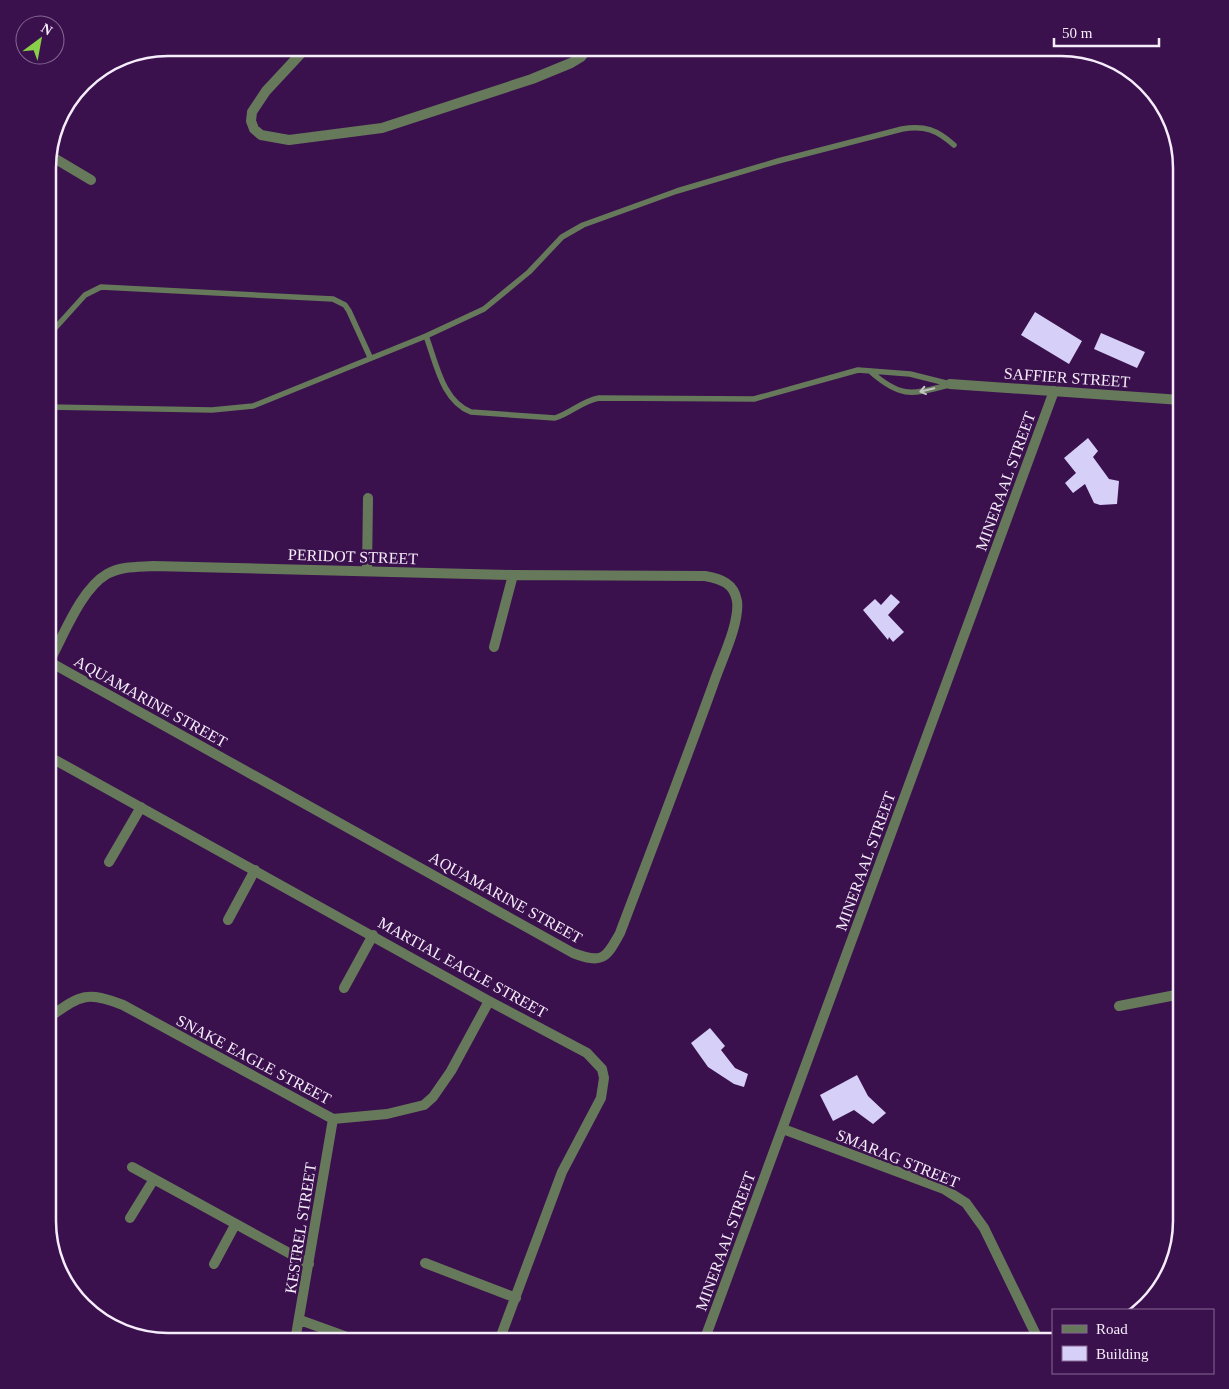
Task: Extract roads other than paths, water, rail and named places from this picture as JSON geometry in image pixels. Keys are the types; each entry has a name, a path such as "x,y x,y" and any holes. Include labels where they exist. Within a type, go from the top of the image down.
{"street":[{"path":"299,56 257,102 252,112 251,121 254,129 261,135 272,139 289,140 382,128 532,79 571,63 582,56"},
{"path":"56,159 91,180"},
{"name":"SAFFIER STREET","path":"950,384 1173,399"},
{"name":"MINERAAL STREET","path":"707,1333 1054,391"},
{"path":"367,572 368,498"},
{"name":"PERIDOT STREET","path":"56,648 92,587 108,573 119,569 153,566 513,575 705,576"},
{"path":"494,648 513,575"},
{"name":"AQUAMARINE STREET","path":"56,665 573,953 590,959 598,959 610,951 620,933 738,608 734,590 723,580 705,576"},
{"name":"MARTIAL EAGLE STREET","path":"56,760 489,1001 587,1053 602,1069 604,1078 601,1098 562,1172 502,1333"},
{"path":"109,862 141,807"},
{"path":"228,920 255,870"},
{"path":"344,988 373,935"},
{"name":"SNAKE EAGLE STREET","path":"56,1012 68,1004 86,996 104,998 123,1006 333,1119 387,1114 424,1105 433,1097 451,1072 489,1001"},
{"path":"1119,1006 1173,996"},
{"name":"KESTREL STREET","path":"297,1333 333,1119"},
{"name":"SMARAG STREET","path":"782,1129 944,1189 966,1203 984,1228 1035,1333"},
{"path":"132,1167 235,1225 310,1264"},
{"path":"130,1218 154,1179"},
{"path":"214,1264 235,1225"},
{"path":"426,1263 516,1298"},
{"path":"300,1320 334,1333"}],"lane":[{"path":"56,406 235,409 270,399 426,336 484,310 528,272 562,237 582,225 605,216 677,191 778,161 902,129 916,127 931,129 942,134 954,146"},
{"path":"56,327 85,295 101,287 333,299 345,305 349,311 370,357"},
{"path":"426,336 448,394 462,409 471,412 555,418 564,415 589,400 599,398 754,399 853,371 910,374 950,384"},
{"path":"871,372 885,384 903,393 922,392 950,384"}]}
